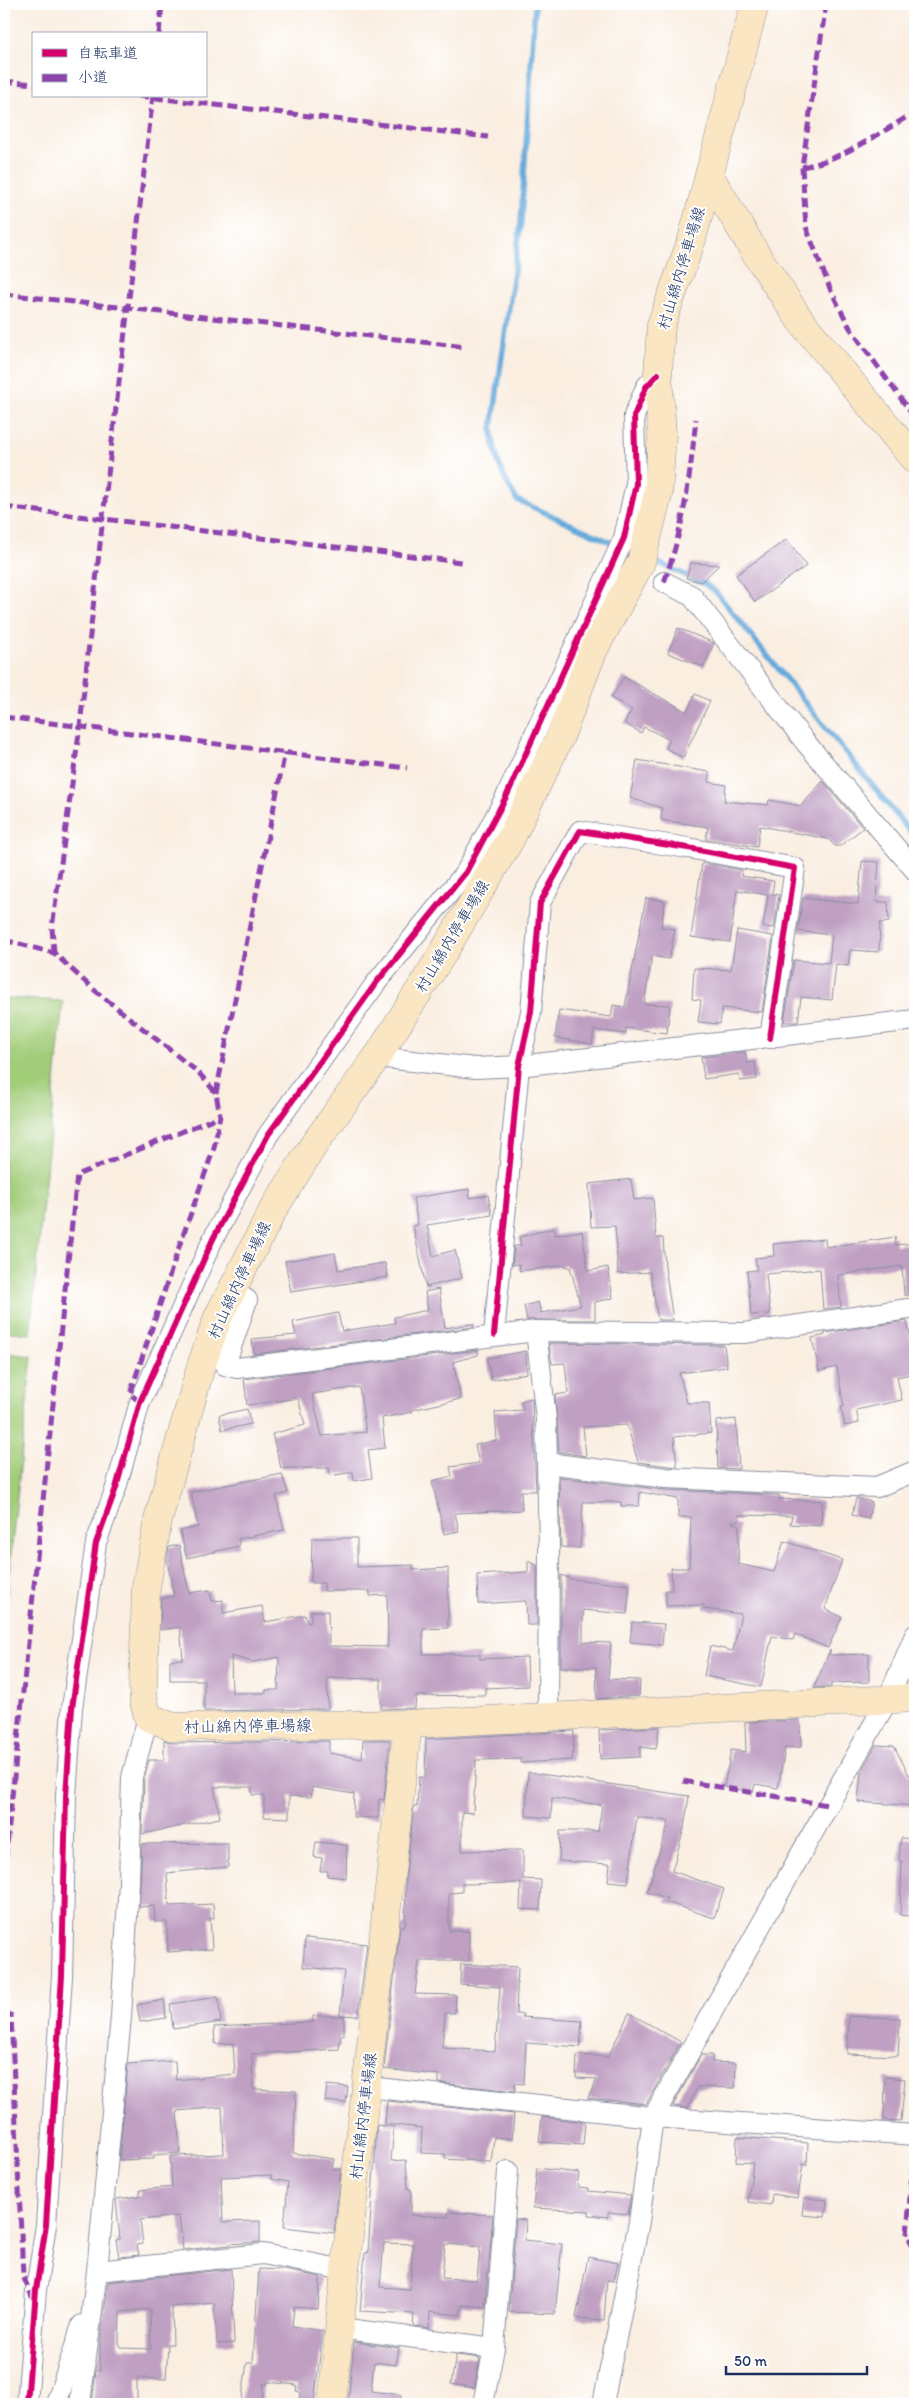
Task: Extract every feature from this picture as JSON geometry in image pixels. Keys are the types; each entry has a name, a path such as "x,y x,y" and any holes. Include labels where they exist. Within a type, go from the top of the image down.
{"main road":[{"name":"村山綿内停車場線","path":"332,2404 344,2270 367,2087 408,1724 173,1727 148,1717 144,1702 144,1613 146,1587 158,1520 218,1317 273,1210 315,1143 377,1057 440,958 511,838 560,737 594,651 641,562 658,495 662,434 658,374 661,325 692,239 755,4"},
{"path":"709,175 756,254 800,320 915,460"},
{"path":"408,1724 915,1698"}],"street":[{"path":"27,2404 36,2290 46,2225 62,1976 66,1796 72,1708 96,1543 116,1488 140,1402 213,1239 268,1135 376,984 466,872 507,794 624,538 636,484 634,416 646,387 658,374"},
{"path":"664,582 692,596 806,744 915,870"},
{"path":"494,1335 519,1066 531,1012 540,903 580,831 688,848 795,868 770,1038"},
{"path":"377,1057 475,1068 519,1066 915,1020"},
{"path":"232,1290 246,1300 225,1364 237,1368 536,1331 744,1333 915,1308"},
{"path":"536,1331 546,1419 548,1717"},
{"path":"547,1464 666,1478 877,1487 915,1471"},
{"path":"603,2404 639,2222 653,2117 888,1699 915,1635"},
{"path":"80,2404 97,2271 121,2017 129,1882 132,1777 148,1717"},
{"path":"367,2087 653,2117 915,2134"},
{"path":"484,2404 494,2348 508,2171"},
{"path":"97,2271 263,2254 344,2270"},
{"path":"56,2404 77,2336 93,2300"},
{"path":"339,2328 494,2348"}],"green space":[{"path":"4,998 63,1001 30,1334 4,1331"},
{"path":"4,1353 32,1356 4,1621"}],"building":[{"path":"787,539 806,566 755,602 736,575"},
{"path":"691,563 719,565 701,582 686,578"},
{"path":"678,628 714,643 704,667 668,653"},
{"path":"624,677 687,712 695,694 710,701 683,758 666,748 670,740 644,727 641,733 624,723 632,710 611,698"},
{"path":"637,760 709,772 709,782 726,785 724,801 768,805 769,800 801,806 823,781 863,828 840,846 835,846 828,839 760,826 757,847 706,839 708,827 661,820 662,808 630,798"},
{"path":"862,861 879,862 876,902 888,902 889,922 880,923 879,952 850,950 848,966 836,964 832,1000 801,997 798,1022 784,1022 794,960 829,963 832,935 798,931 803,898 858,904"},
{"path":"702,863 742,870 741,876 774,881 772,894 779,895 774,928 763,927 768,895 737,890 730,942 691,937"},
{"path":"646,898 665,901 661,927 675,929 669,959 652,956 644,1004 670,1005 667,1033 626,1028 626,1034 594,1030 592,1044 555,1038 559,1010 611,1017 613,1005 625,1007"},
{"path":"737,930 773,936 762,1012 722,1008 720,1024 698,1022 701,1000 692,999 694,968 731,970"},
{"path":"745,1052 747,1063 755,1062 757,1079 740,1081 739,1074 704,1079 701,1057"},
{"path":"631,1179 634,1200 653,1198 656,1238 663,1238 665,1267 673,1320 658,1320 650,1272 618,1274 615,1226 591,1227 589,1184"},
{"path":"469,1189 470,1198 488,1195 492,1215 427,1225 433,1256 455,1250 462,1278 426,1287 413,1226 418,1225 413,1198"},
{"path":"554,1228 555,1235 582,1231 588,1271 608,1267 613,1298 595,1302 595,1320 527,1320 524,1306 538,1302 541,1313 581,1306 570,1267 566,1267 566,1265 520,1271 519,1264 512,1265 514,1246 521,1246 519,1237"},
{"path":"895,1237 896,1245 915,1243 915,1295 904,1295 902,1266 838,1275 841,1307 823,1309 820,1269 766,1274 770,1314 751,1315 747,1271 757,1270 755,1258 774,1256 773,1244 825,1239 826,1247"},
{"path":"335,1253 338,1270 385,1263 388,1277 291,1292 285,1261"},
{"path":"439,1289 445,1328 473,1324 474,1327 254,1354 252,1339 296,1335 293,1322 338,1313 342,1331 395,1323 394,1317 428,1310 425,1292"},
{"path":"907,1321 915,1360 915,1373 897,1377 902,1400 856,1410 859,1423 845,1426 841,1407 844,1407 837,1367 819,1371 812,1338 825,1335 825,1333"},
{"path":"549,1343 724,1345 727,1367 679,1373 687,1403 709,1403 711,1433 674,1437 677,1467 638,1462 627,1425 583,1427 586,1456 559,1452 555,1395 568,1393 565,1363 552,1364"},
{"path":"478,1350 478,1355 453,1362 461,1399 382,1418 385,1448 368,1450 372,1478 354,1481 353,1472 330,1476 329,1468 281,1468 272,1434 305,1425 298,1398 247,1405 244,1379","holes":["359,1387 366,1432 322,1436 312,1394"]},
{"path":"526,1351 527,1373 491,1380 487,1358"},
{"path":"532,1398 536,1491 521,1491 522,1510 455,1513 459,1531 444,1534 432,1481 452,1476 450,1467 479,1463 475,1445 497,1440 495,1412 523,1410 521,1401"},
{"path":"247,1409 251,1424 222,1430 219,1415"},
{"path":"736,1419 739,1469 718,1468 716,1421"},
{"path":"282,1474 288,1493 276,1496 284,1530 238,1539 239,1546 187,1558 180,1531 198,1527 191,1492"},
{"path":"559,1477 665,1490 779,1495 779,1499 822,1501 821,1526 790,1524 792,1516 739,1515 739,1521 732,1521 732,1523 739,1525 738,1564 774,1572 784,1541 842,1560 825,1609 842,1617 828,1648 795,1634 793,1640 772,1636 761,1687 704,1676 710,1646 733,1651 741,1614 704,1609 704,1605 666,1606 666,1590 672,1590 671,1568 689,1568 691,1517 678,1517 678,1499 640,1492 639,1506 621,1506 621,1502 583,1502 580,1548 561,1547"},
{"path":"856,1498 872,1502 868,1519 852,1515"},
{"path":"312,1538 357,1538 357,1567 413,1565 413,1570 448,1568 448,1628 423,1629 423,1654 480,1654 480,1659 527,1657 528,1686 485,1688 485,1695 416,1696 415,1708 381,1709 381,1679 327,1678 328,1709 204,1711 204,1680 170,1680 170,1660 183,1659 180,1627 160,1630 161,1599 174,1596 167,1560 169,1547 179,1545 189,1593 210,1590 212,1601 223,1600 223,1613 262,1606 265,1622 305,1615 308,1623 311,1622 311,1611 328,1611 329,1646 388,1647 387,1595 370,1596 370,1591 324,1591 324,1583 311,1583","holes":["231,1656 253,1662 279,1657 278,1690 266,1690 266,1693 232,1693"]},
{"path":"528,1561 537,1565 537,1625 527,1625 526,1601 478,1604 477,1575 528,1572"},
{"path":"561,1575 571,1579 630,1585 627,1614 583,1610 583,1642 611,1643 608,1679 640,1680 639,1696 597,1699 596,1667 561,1667"},
{"path":"632,1622 664,1624 662,1645 630,1642"},
{"path":"830,1650 830,1655 869,1654 869,1682 831,1683 831,1687 814,1688"},
{"path":"800,1720 801,1747 785,1748 778,1788 755,1784 753,1792 724,1787 731,1750 746,1752 745,1722"},
{"path":"659,1727 656,1749 640,1747 640,1757 600,1759 599,1730"},
{"path":"574,1731 572,1760 521,1763 521,1759 476,1760 473,1813 462,1812 462,1851 523,1850 523,1879 541,1880 540,1910 520,1909 521,1883 462,1884 462,1892 449,1893 449,1931 469,1931 469,1961 419,1961 415,1994 456,1995 455,2013 445,2013 442,2048 495,2051 500,1987 460,1984 461,1964 518,1967 516,2014 523,2014 522,2017 582,2021 580,2047 526,2043 524,2084 515,2083 515,2091 439,2083 439,2075 384,2069 400,1926 405,1926 406,1874 414,1806 417,1807 419,1777 425,1777 426,1739"},
{"path":"164,1740 173,1743 329,1741 329,1753 362,1759 363,1740 390,1740 384,1800 379,1799 378,1818 353,1817 354,1794 312,1787 311,1797 289,1796 289,1818 264,1817 264,1795 252,1795 252,1787 214,1787 220,1818 142,1834 144,1779 149,1760 164,1760"},
{"path":"876,1745 894,1746 909,1775 915,1775 915,1806 858,1802 861,1772"},
{"path":"528,1772 689,1796 684,1828 672,1871 724,1889 714,1918 666,1902 667,1898 647,1892 669,1821 637,1817 628,1883 608,1881 610,1864 559,1861 560,1831 598,1831 602,1805 552,1798 551,1818 526,1816"},
{"path":"901,1838 915,1839 915,1917 900,1915 902,1861 899,1861"},
{"path":"316,1842 347,1845 346,1878 327,1876 328,1871 320,1871 322,1858 314,1857"},
{"path":"228,1843 228,1867 167,1873 169,1906 213,1904 214,1918 210,1918 212,1949 168,1952 167,1922 155,1922 154,1906 139,1907 142,1844"},
{"path":"305,1938 367,1944 358,2016 340,2015 344,1971 303,1967"},
{"path":"218,1997 221,2022 173,2029 170,2004"},
{"path":"164,2000 166,2018 140,2022 137,2005"},
{"path":"629,2013 681,2042 646,2104 588,2098 597,2079 576,2078 577,2055 608,2057"},
{"path":"313,2016 344,2016 344,2035 341,2035 339,2049 252,2054 253,2089 296,2091 293,2153 334,2159 332,2169 341,2169 334,2233 284,2227 288,2182 271,2179 272,2175 221,2177 223,2222 260,2221 260,2242 183,2250 179,2216 140,2220 143,2244 137,2245 139,2255 119,2257 116,2240 120,2239 116,2199 140,2196 140,2190 172,2187 170,2156 224,2154 222,2107 177,2111 180,2153 154,2155 154,2159 119,2160 128,2064 175,2061 176,2080 235,2074 233,2043 215,2044 214,2027 313,2022"},
{"path":"849,2016 900,2018 898,2056 847,2054"},
{"path":"701,2055 712,2055 712,2062 736,2063 735,2088 697,2087 688,2108 673,2106"},
{"path":"885,2077 905,2079 901,2121 884,2120"},
{"path":"327,2085 348,2087 346,2103 325,2101"},
{"path":"387,2101 514,2114 512,2139 494,2137 491,2162 445,2159 445,2154 421,2153 422,2128 385,2124"},
{"path":"542,2117 585,2122 583,2145 539,2142"},
{"path":"377,2125 394,2127 391,2161 406,2160 408,2189 411,2189 411,2215 448,2217 448,2212 493,2215 485,2307 462,2305 460,2315 430,2312 429,2328 413,2326 414,2314 360,2311 365,2253 368,2253","holes":["384,2243 413,2244 410,2289 380,2287","445,2244 480,2247 477,2280 442,2278"]},
{"path":"737,2137 808,2143 807,2165 803,2164 798,2198 772,2194 771,2205 748,2202 753,2163 736,2162"},
{"path":"537,2168 579,2173 577,2187 588,2188 588,2191 631,2195 628,2214 608,2212 608,2217 589,2215 589,2211 533,2208"},
{"path":"804,2198 827,2200 825,2217 802,2215"},
{"path":"516,2219 526,2220 525,2240 562,2244 555,2314 509,2312"},
{"path":"588,2257 618,2263 614,2281 607,2280 604,2320 576,2318"},
{"path":"231,2269 234,2343 217,2344 214,2303 172,2307 173,2344 168,2344 166,2379 137,2378 137,2403 92,2403 96,2370 100,2370 100,2345 108,2282","holes":["150,2309 151,2349 121,2348 119,2344 120,2312"]},
{"path":"259,2269 284,2270 320,2277 318,2309 294,2307 292,2326 323,2331 314,2404 299,2404 300,2392 296,2391 297,2385 267,2382 266,2385 263,2384 262,2404 241,2404 247,2363 253,2363"},
{"path":"354,2342 399,2348 396,2365 374,2362 371,2391 401,2395 400,2404 348,2404"},
{"path":"456,2355 480,2358 474,2388 451,2384"}],"waterway":[{"path":"535,4 521,222 492,428 494,448 503,475 517,500 637,554"},
{"path":"650,559 705,584 715,591 915,838"}],"marked path":[{"path":"159,32 162,4"},
{"path":"826,4 802,167 806,227 831,291 850,328 915,418"},
{"path":"4,81 32,84"},
{"path":"54,953 52,928 80,726 153,98"},
{"path":"156,98 488,137"},
{"path":"802,167 846,152 915,112"},
{"path":"4,294 466,347"},
{"path":"664,582 677,542 681,522 689,481 696,419"},
{"path":"4,507 461,562"},
{"path":"4,717 407,768"},
{"path":"216,1093 285,752"},
{"path":"4,940 54,953 93,989 199,1073 216,1093 220,1116 214,1148 130,1394 140,1402"},
{"path":"4,1873 77,1175 220,1116"},
{"path":"683,1781 828,1805"},
{"path":"4,2014 11,2015 23,2276 33,2299"},
{"path":"915,2134 907,2234 915,2250"}],"cycle path":[{"path":"27,2404 36,2290 46,2225 62,1976 66,1796 72,1708 96,1543 116,1488 140,1402 213,1239 268,1135 376,983 466,872 507,795 624,538 636,484 634,416 646,387 658,374"},
{"path":"494,1335 519,1066 531,1012 540,903 580,831 688,848 795,868 770,1038"}]}
